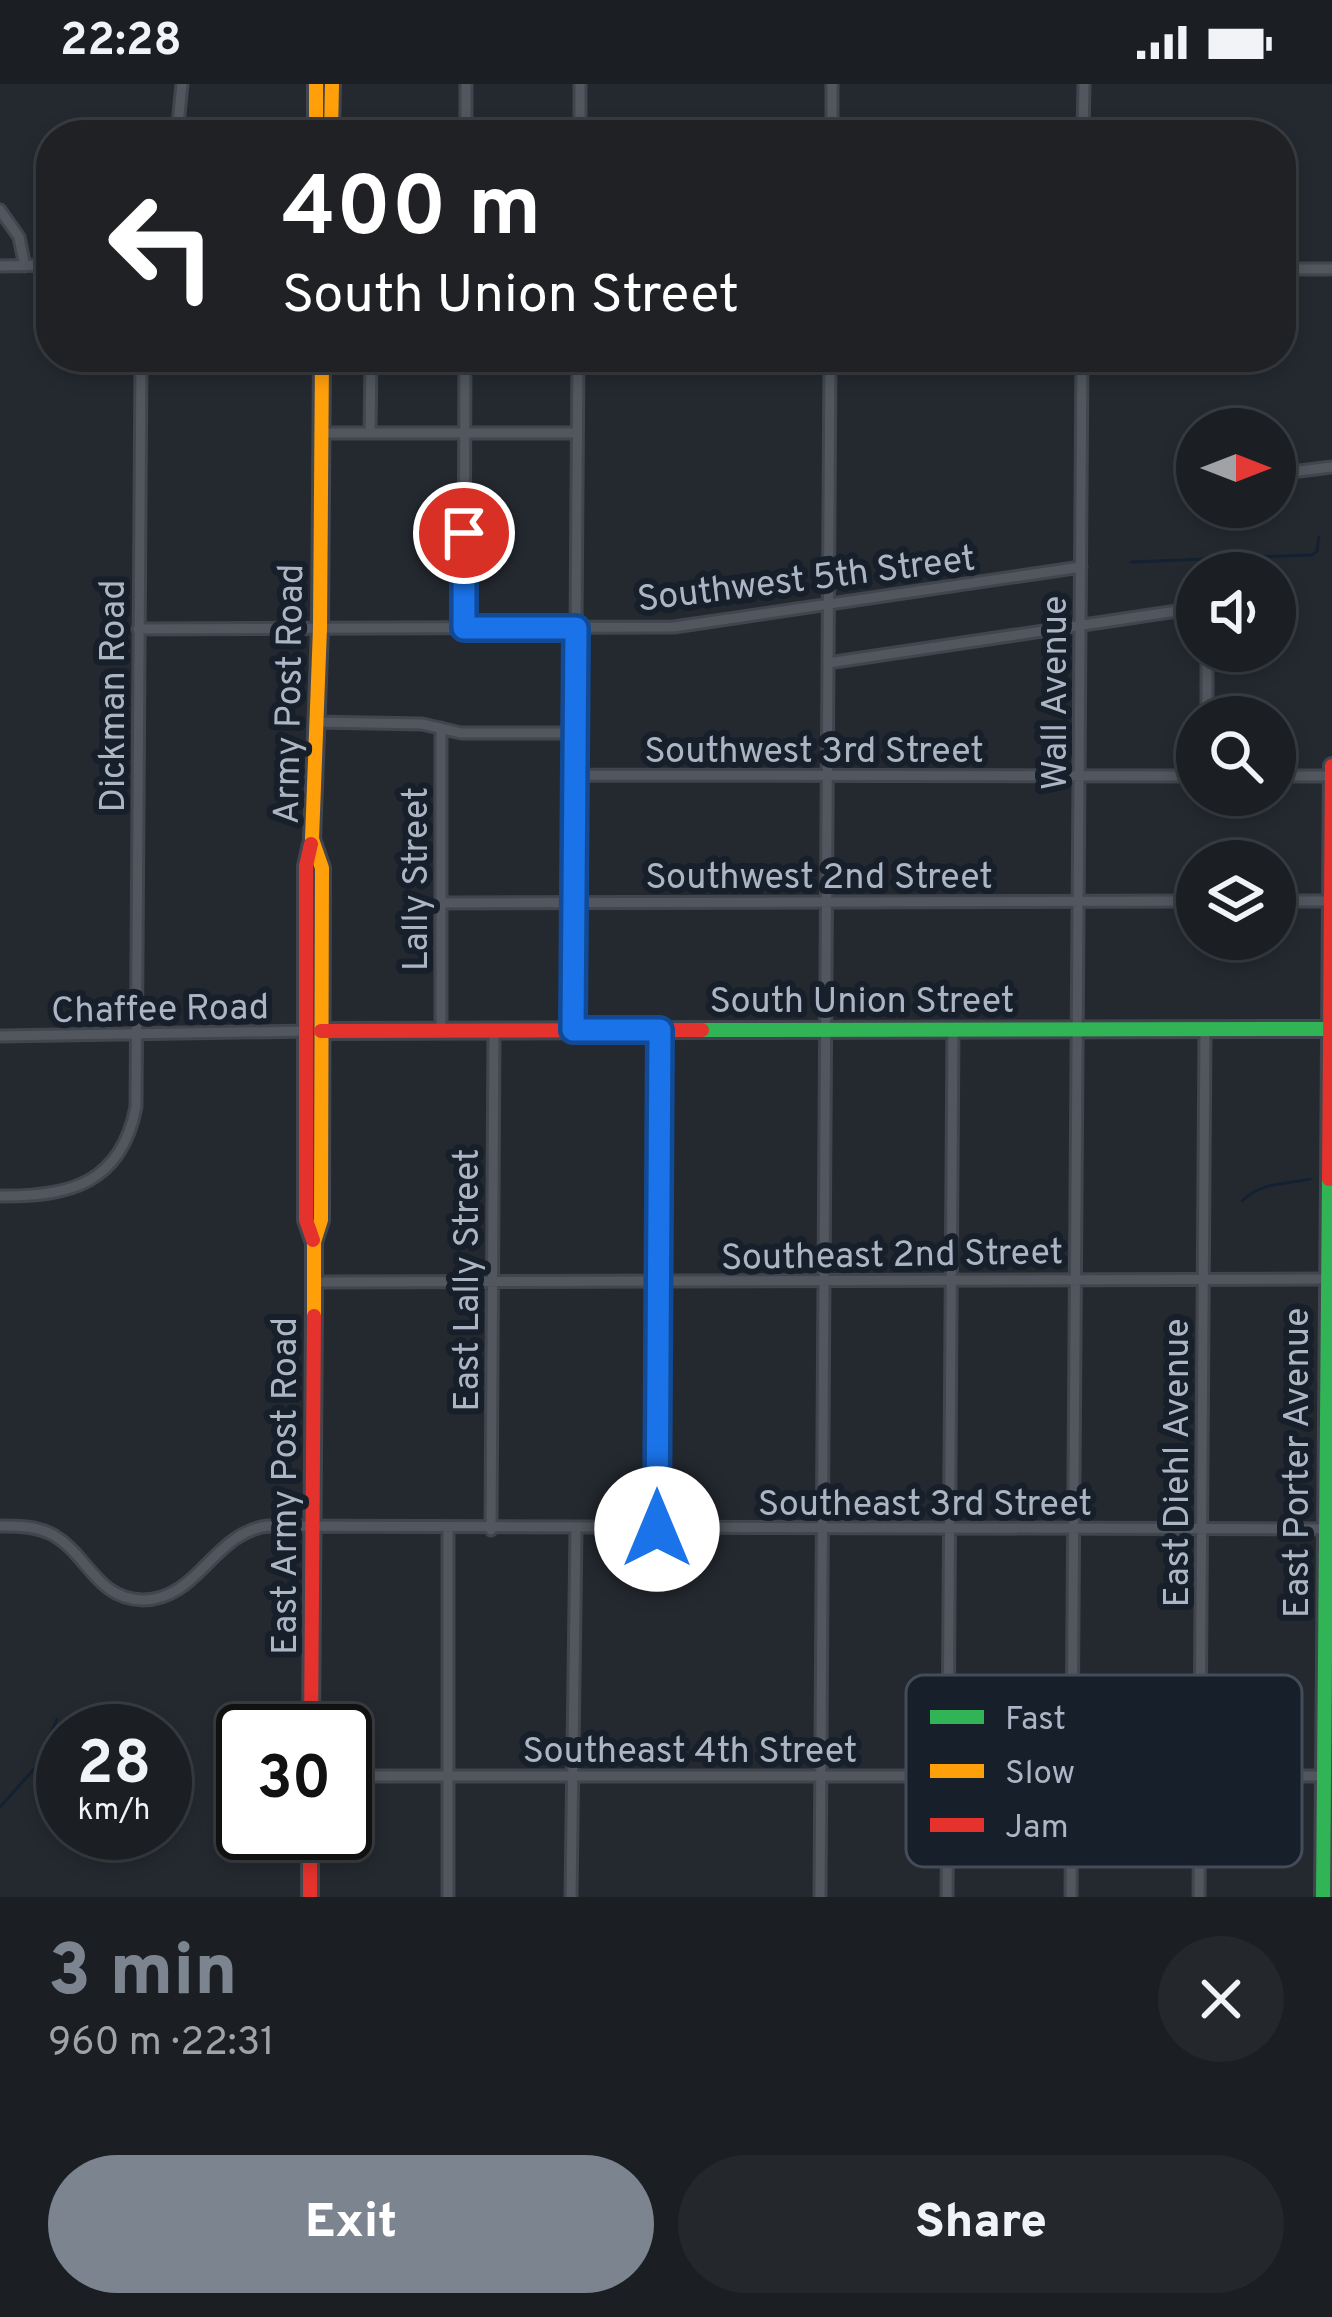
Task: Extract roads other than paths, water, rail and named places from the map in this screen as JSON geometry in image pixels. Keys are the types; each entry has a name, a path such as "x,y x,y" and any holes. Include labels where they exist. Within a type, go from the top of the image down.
{"street":[{"path":"178,120 182,84"},
{"path":"316,84 316,120"},
{"path":"332,84 332,120"},
{"path":"466,84 466,120"},
{"path":"580,84 580,120"},
{"path":"832,84 832,120"},
{"path":"1083,120 1084,84"},
{"path":"0,210 19,237 26,266"},
{"path":"0,266 36,266"},
{"path":"1296,269 1332,269"},
{"name":"Dickman Road","path":"0,1196 66,1192 92,1179 114,1159 129,1134 136,1107 141,372"},
{"name":"Army Post Road","path":"313,1031 322,868 312,839 322,372"},
{"path":"370,433 371,372"},
{"path":"464,628 465,372"},
{"path":"573,1030 578,372"},
{"path":"820,1897 830,372"},
{"name":"Wall Avenue","path":"1073,1675 1082,372"},
{"path":"321,433 578,433"},
{"path":"1296,471 1332,466"},
{"name":"Southwest 5th Street","path":"138,629 674,627 1081,567"},
{"path":"828,663 1176,611"},
{"path":"316,722 422,724 461,733 575,733"},
{"name":"Lally Street","path":"440,728 441,1030"},
{"name":"East Porter Avenue","path":"1323,1897 1332,766"},
{"name":"Southwest 3rd Street","path":"574,775 1176,776"},
{"path":"1296,778 1332,781"},
{"name":"Southwest 2nd Street","path":"441,903 1176,901"},
{"path":"1296,901 1331,901"},
{"path":"948,1675 952,1029"},
{"name":"East Diehl Avenue","path":"1200,1675 1205,1029"},
{"name":"South Union Street","path":"313,1031 1331,1029"},
{"name":"East Lally Street","path":"491,1530 494,1030"},
{"path":"657,1529 660,1030"},
{"name":"Chaffee Road","path":"0,1036 313,1031"},
{"name":"East Army Post Road","path":"310,1704 314,1242 321,1220 313,1031"},
{"name":"Southeast 2nd Street","path":"314,1282 1326,1279"},
{"name":"Southeast 3rd Street","path":"0,1526 32,1527 54,1536 99,1583 140,1600 177,1591 247,1530 1325,1529"},
{"path":"571,1897 576,1529"},
{"path":"448,1530 448,1897"},
{"name":"Southeast 4th Street","path":"372,1776 906,1776"},
{"name":"Southeast 4th Street","path":"1302,1776 1324,1776"},
{"path":"310,1860 310,1897"},
{"path":"947,1867 947,1897"},
{"name":"Wall Avenue","path":"1071,1867 1071,1897"},
{"name":"East Diehl Avenue","path":"1199,1867 1199,1897"}],"waterway":[{"path":"1131,562 1312,555 1319,537"},
{"path":"1242,1201 1266,1187 1310,1179"},
{"path":"0,1807 36,1767"}]}
